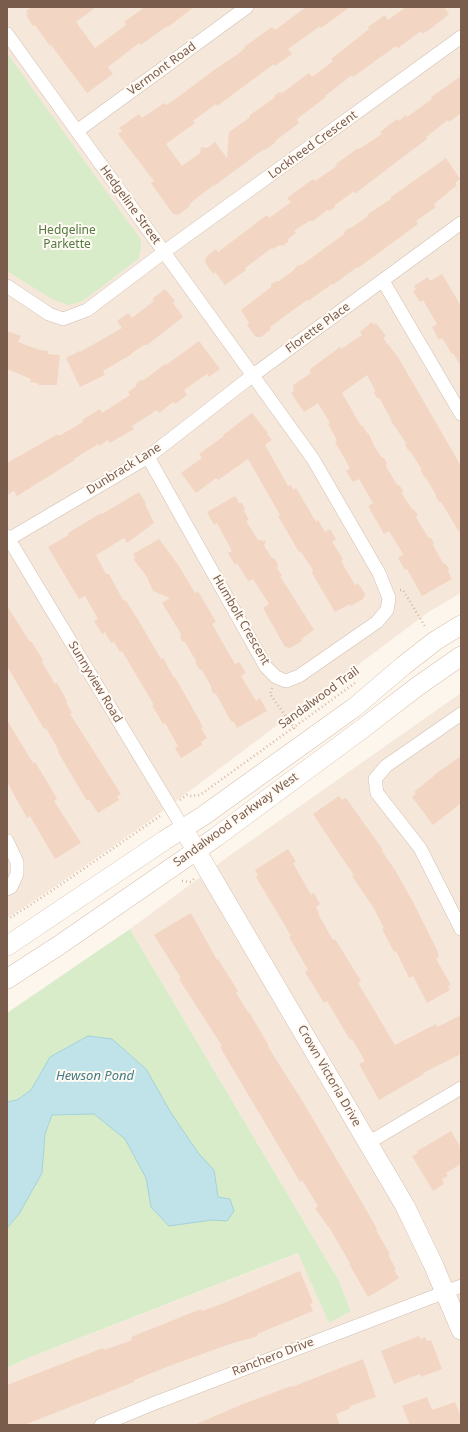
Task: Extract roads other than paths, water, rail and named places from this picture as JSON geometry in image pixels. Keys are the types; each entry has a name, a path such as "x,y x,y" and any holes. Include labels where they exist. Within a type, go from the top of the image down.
{"main road":[{"name":"Sandalwood Parkway West","path":"7,946 203,816 300,735 355,707 435,641 461,625"},
{"name":"Sandalwood Parkway West","path":"7,979 58,946 196,850 461,656"},
{"name":"Crown Victoria Drive","path":"183,828 368,1143 417,1230 453,1289 461,1330"}],"street":[{"name":"Vermont Road","path":"78,131 247,7"},
{"name":"Hedgeline Street","path":"7,34 78,131 252,376"},
{"name":"Lockheed Crescent","path":"7,286 49,314 63,319 87,310 164,252 461,37"},
{"name":"Florette Place","path":"252,376 461,223"},
{"path":"383,281 461,414"},
{"name":"Dunbrack Lane","path":"8,537 148,457 252,376"},
{"name":"Humbolt Crescent","path":"148,457 266,667 276,677 286,681 299,676 377,622 387,610 389,598 379,573 314,459 252,376"},
{"name":"Sunnyview Road","path":"8,537 183,828"},
{"path":"461,714 386,766 375,779 377,793 420,848 461,929"},
{"path":"7,841 17,862 17,874 11,887 7,889"},
{"path":"368,1143 461,1088"},
{"name":"Ranchero Drive","path":"101,1425 453,1289"}],"water":[{"name":"Hewson Pond","path":"88,1036 112,1039 146,1069 171,1113 199,1154 214,1170 218,1197 230,1199 234,1211 227,1221 212,1220 169,1226 151,1207 146,1178 125,1139 94,1114 52,1115 45,1134 42,1173 19,1214 7,1228 7,1102 17,1100 31,1090 50,1057"}],"park label":[{"name":"Hedgeline Parkette","path":"67,238"}]}
